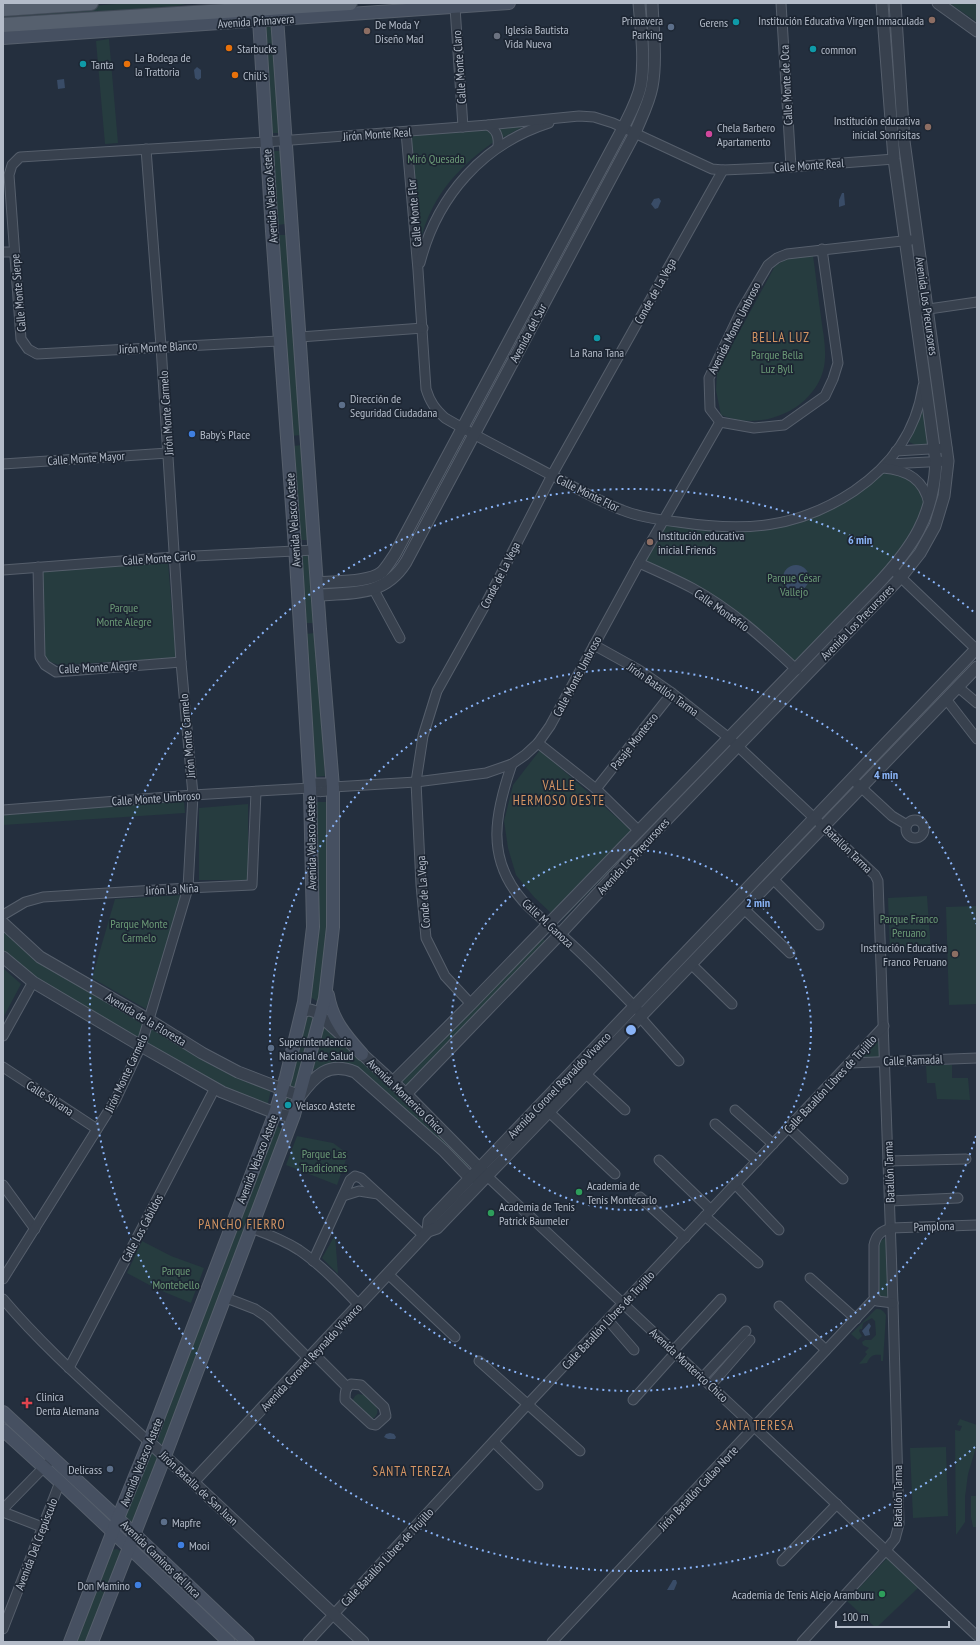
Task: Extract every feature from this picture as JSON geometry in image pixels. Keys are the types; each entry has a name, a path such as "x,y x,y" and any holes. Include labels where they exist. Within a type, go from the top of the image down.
{"main road":[{"path":"3,9 91,3"},
{"name":"Avenida Primavera","path":"277,10 350,3"},
{"name":"Avenida Primavera","path":"3,38 259,11 455,7 510,3"},
{"name":"Avenida Velasco Astete","path":"93,1642 134,1533 166,1456 224,1297 294,1115 321,1017 327,983 332,928 333,787 317,589 308,440 277,10"},
{"name":"Avenida Velasco Astete","path":"70,1642 112,1532 149,1442 275,1113 302,1011 313,928 310,788 296,550 279,341 259,11"},
{"name":"Avenida Primavera","path":"3,25 164,21"},
{"path":"272,231 292,229"},
{"path":"288,442 308,440"},
{"path":"300,630 320,629"},
{"path":"327,983 329,1003 333,1017 343,1032 362,1054"},
{"name":"Avenida Caminos del Inca","path":"3,1412 134,1533 248,1642"},
{"name":"Avenida Caminos del Inca","path":"3,1430 229,1642"}],"street":[{"name":"Avenida del Sur","path":"317,589 372,576 384,570 395,554 623,128 640,86 642,57 639,3"},
{"name":"Avenida del Sur","path":"317,589 374,590 387,583 403,568 635,133 648,103 652,87 654,64 652,3"},
{"name":"Calle Monte de Oca","path":"781,3 791,167"},
{"name":"Avenida Los Precursores","path":"406,1094 560,934 642,845 797,670 892,569 911,545 921,528 930,506 936,462 894,159 882,3"},
{"path":"938,3 977,32"},
{"name":"Avenida Los Precursores","path":"393,1082 472,1004 639,831 733,742 901,577 920,553 935,526 944,496 948,461 904,142 896,26 897,6"},
{"name":"Calle Monte Claro","path":"455,7 463,127"},
{"path":"884,28 887,21 891,21 896,26"},
{"name":"Jirón Monte Real","path":"20,157 406,132 579,116 594,117 635,133 704,166 723,170"},
{"name":"Calle Monte Flor","path":"418,270 422,255 436,219 456,186 479,162 498,147 526,132 565,118"},
{"path":"488,125 497,133 499,140 498,147"},
{"name":"Calle Monte Flor","path":"406,132 418,270 426,389 430,401 436,410 445,418 587,495 623,511 663,520 717,528 775,524 802,518 838,502 885,466 906,437 921,401 925,378"},
{"name":"Jirón Monte Carmelo","path":"3,1279 116,1099 141,1046 188,888 193,795 181,662 161,346 146,149"},
{"name":"Calle Monte Sierpe","path":"20,157 12,165 9,174 21,339 28,349 37,354"},
{"name":"Calle Monte Real","path":"723,170 791,167 894,159"},
{"name":"Conde de La Vega","path":"472,1004 446,976 426,938 421,885 416,782 422,736 437,691 484,606 552,475 723,170"},
{"name":"Avenida Monte Umbroso","path":"720,422 710,409 709,378 741,311 761,275 768,266 777,258 787,254 918,240"},
{"path":"720,422 754,428 784,424 825,396 833,380 838,363 822,250"},
{"path":"3,252 14,252"},
{"path":"556,253 567,260"},
{"path":"916,311 977,302"},
{"path":"300,337 422,328"},
{"name":"Jirón Monte Blanco","path":"37,354 161,346 279,341"},
{"name":"Calle Monte Umbroso","path":"3,810 193,795 310,788 316,792 328,791 333,787 416,782 486,773 512,764 538,743 550,726 663,520 720,422"},
{"path":"896,451 947,448"},
{"name":"Calle Monte Mayor","path":"3,464 168,453"},
{"path":"885,466 948,461"},
{"path":"885,466 904,472 920,483 925,488 930,506"},
{"name":"Calle Monte Carlo","path":"3,570 174,557 315,550"},
{"name":"Calle Montefrío","path":"639,563 693,588 719,604 797,670"},
{"name":"Calle Monte Alegre","path":"38,567 40,657 45,665 56,672 181,662"},
{"path":"892,569 976,648"},
{"path":"374,590 400,638"},
{"name":"Jirón Batallón Tarma","path":"594,645 638,670 672,693 733,742 815,818"},
{"name":"Avenida Coronel Reynaldo Vivanco","path":"194,1482 426,1233 437,1228 483,1172 634,1007 976,648"},
{"name":"Avenida Coronel Reynaldo Vivanco","path":"426,1233 429,1221 470,1178 483,1172 549,1112 977,667"},
{"path":"958,687 977,703"},
{"name":"Pasaje Montesco","path":"596,789 672,693"},
{"path":"946,699 977,739"},
{"path":"538,743 596,789 639,831"},
{"name":"Calle M. Ganoza","path":"512,764 501,796 497,817 497,846 503,870 512,887 535,914 560,934 634,1007 679,1061"},
{"path":"498,769 508,777"},
{"path":"852,778 892,816 908,825"},
{"name":"Jirón La Niña","path":"3,915 25,902 43,896 252,885 256,792"},
{"name":"Batallón Tarma","path":"802,1642 895,1540 899,1524 891,1228 878,881 875,875 815,818"},
{"path":"773,879 819,925"},
{"path":"744,909 790,953"},
{"path":"723,914 732,922"},
{"name":"Avenida de la Floresta","path":"3,923 40,957 149,1020 202,1053 238,1072 300,1096"},
{"path":"3,958 33,982 215,1088 275,1113 288,1116 294,1115"},
{"path":"691,964 732,1004"},
{"path":"3,1036 33,982"},
{"name":"Avenida Monterico Chico","path":"302,1011 314,1010 406,1094 483,1172 977,1636"},
{"name":"Calle Batallón Libres de Trujillo","path":"308,1642 528,1404 884,1026"},
{"name":"Calle Ramadal","path":"850,1063 977,1058"},
{"name":"Calle Silvana","path":"3,1067 97,1129"},
{"name":"Avenida Monterico Chico","path":"300,1096 317,1076 325,1071 340,1068 355,1072 444,1151 470,1178"},
{"path":"586,1074 625,1110"},
{"name":"Calle Los Cabildos","path":"69,1368 215,1088"},
{"path":"734,1110 773,1144"},
{"path":"549,1112 615,1174"},
{"path":"715,1124 756,1161"},
{"path":"789,1128 843,1179"},
{"path":"888,1161 966,1159"},
{"path":"659,1160 708,1213 758,1263"},
{"path":"313,1261 350,1180 355,1176 361,1178 378,1194 426,1233"},
{"path":"735,1184 779,1230"},
{"path":"3,1185 35,1229"},
{"path":"343,1196 359,1191 378,1194"},
{"path":"640,1197 685,1238"},
{"path":"890,1201 958,1198"},
{"name":"Pamplona","path":"891,1228 977,1225"},
{"path":"251,1228 285,1242 313,1261 359,1306"},
{"path":"891,1228 879,1234 874,1245 875,1298 881,1302 893,1303"},
{"path":"388,1274 455,1337"},
{"path":"810,1278 856,1319"},
{"path":"224,1297 255,1310 267,1317 347,1387"},
{"name":"Jirón Batallón Callao Norte","path":"552,1642 875,1298"},
{"name":"Jirón Batalla de San Juan","path":"3,1299 19,1318 69,1368 194,1482 363,1642"},
{"path":"633,1400 721,1300"},
{"path":"779,1306 826,1350"},
{"path":"608,1320 634,1350"},
{"path":"703,1377 746,1331"},
{"path":"711,1385 750,1340"},
{"path":"479,1362 580,1451"},
{"path":"351,1384 361,1385 384,1407 386,1416 376,1425 371,1424 345,1400 345,1392 347,1387 351,1384"},
{"path":"494,1442 538,1485"},
{"path":"42,1527 3,1511 52,1458"},
{"name":"Avenida Del Crepúsculo","path":"3,1629 60,1482"},
{"path":"782,1561 837,1504"}],"green space":[{"path":"128,3 190,3 164,9 3,20 3,13"},
{"path":"949,3 977,3 977,22"},
{"path":"264,24 271,24 279,133 271,133"},
{"path":"109,39 118,143 105,144 96,41"},
{"path":"526,125 502,138 498,128"},
{"name":"Miró Quesada","path":"491,130 495,141 467,163 443,190 429,216 417,249 409,135"},
{"path":"274,151 282,151 286,224 277,225"},
{"path":"275,235 286,235 302,435 290,436"},
{"name":"Parque Bella Luz Byll","path":"813,256 825,350 823,371 817,385 808,397 796,407 775,417 744,421 721,415 716,390 717,373 775,266 788,258"},
{"path":"927,401 930,445 918,446 909,442"},
{"path":"303,445 308,540 297,540 292,446"},
{"name":"Parque César Vallejo","path":"885,472 905,477 917,486 924,499 924,511 903,549 797,665 739,616 645,560 665,525 708,531 736,532 765,529 795,523"},
{"path":"311,551 315,623 303,623 300,552"},
{"name":"Parque Monte Alegre","path":"168,563 176,658 59,665 48,661 44,654 42,571"},
{"path":"315,633 325,776 315,777 305,634"},
{"path":"540,750 632,831 551,913 534,897 516,875 508,848 504,821 513,785"},
{"path":"184,801 185,813 3,825 3,813"},
{"path":"317,802 328,802 329,925 321,1003 309,996 317,923"},
{"path":"248,804 248,880 199,880 199,808"},
{"path":"640,836 641,838 562,920 560,917"},
{"name":"Parque Monte Carmelo","path":"183,895 146,1009 92,978 115,899"},
{"name":"Parque Franco Peruano","path":"927,896 931,952 890,953 888,898"},
{"path":"977,906 977,1004 949,1005 946,907"},
{"path":"3,932 39,961 144,1023 138,1038 35,977 3,953"},
{"path":"542,938 547,942 406,1085 401,1080"},
{"path":"3,968 21,984 3,1018"},
{"path":"305,1015 314,1016 296,1090 288,1087"},
{"path":"324,1026 471,1162 471,1166 465,1167 368,1078 324,1067 312,1070"},
{"path":"152,1028 224,1072 271,1090 267,1107 218,1085 147,1044"},
{"path":"880,1035 880,1058 859,1058"},
{"path":"926,1065 952,1065 952,1078 968,1078 970,1100 937,1099 935,1083 927,1083"},
{"path":"288,1097 293,1099 290,1112 283,1111 281,1105"},
{"path":"274,1124 284,1130 166,1444 160,1444 158,1439"},
{"name":"Parque Las Tradiciones","path":"297,1136 333,1143 348,1154 337,1185 286,1165"},
{"path":"335,1235 338,1274 322,1258"},
{"path":"885,1238 888,1241 890,1295 885,1298 880,1296 877,1292 878,1243"},
{"name":"Parque Montebello","path":"142,1241 171,1256 204,1268 191,1303 157,1289 127,1273"},
{"path":"876,1309 882,1310 886,1315 883,1361 881,1361 881,1355 874,1355 867,1363 859,1364 867,1354 865,1352 869,1348 863,1345 862,1342 865,1340 871,1340 876,1335 875,1321 872,1318 863,1323 862,1329 859,1331 862,1336 858,1340 851,1334"},
{"path":"358,1394 366,1395 376,1407 377,1414 371,1420 352,1401"},
{"path":"960,1419 977,1425 977,1444 968,1474 965,1497 965,1522 956,1535 955,1430 960,1431 962,1426 957,1425"},
{"path":"946,1447 948,1516 913,1518 910,1448"},
{"path":"151,1452 159,1460 133,1524 124,1517"},
{"path":"971,1496 977,1496 977,1527 973,1527 971,1517"},
{"path":"117,1549 122,1552 88,1642 77,1642 112,1550"},
{"name":"Academia de Tenis Alejo Aramburu","path":"888,1557 918,1588 876,1628 847,1601"}],"water":[{"path":"197,67 201,70 201,78 198,80 195,78 194,70"},
{"path":"64,79 65,88 58,89 57,80"},
{"path":"842,193 844,193 845,205 839,207 839,200"},
{"path":"659,198 661,201 658,208 655,209 651,204 654,199"},
{"path":"796,565 805,569 809,578 805,587 796,591 787,587 783,578 787,569"},
{"path":"869,1323 871,1326 869,1330 870,1335 865,1336 862,1331"},
{"path":"386,1434 394,1434 396,1437 395,1439 388,1439 384,1437"},
{"path":"673,1580 676,1580 677,1583 674,1590 667,1590"}],"place":[{"name":"Institución Educativa Virgen Inmaculada","path":"932,20"},
{"name":"Gerens","path":"736,22"},
{"name":"Primavera Parking","path":"671,27"},
{"name":"De Moda Y Diseño Mad","path":"367,31"},
{"name":"Iglesia Bautista Vida Nueva","path":"497,36"},
{"name":"Starbucks","path":"229,48"},
{"name":"common","path":"813,49"},
{"name":"Tanta","path":"83,64"},
{"name":"La Bodega de la Trattoria","path":"127,64"},
{"name":"Chili's","path":"235,75"},
{"name":"Institución educativa inicial Sonrisitas","path":"928,127"},
{"name":"Chela Barbero Apartamento","path":"709,134"},
{"name":"La Rana Tana","path":"597,338"},
{"name":"Dirección de Seguridad Ciudadana","path":"342,405"},
{"name":"Baby's Place","path":"192,434"},
{"name":"Institución educativa inicial Friends","path":"650,542"},
{"name":"Institución Educativa Franco Peruano","path":"955,954"},
{"name":"Superintendencia Nacional de Salud","path":"271,1048"},
{"name":"Velasco Astete","path":"288,1105"},
{"name":"Academia de Tenis Montecarlo","path":"579,1192"},
{"name":"Academia de Tenis Patrick Baumeler","path":"491,1213"},
{"name":"Clinica Denta Alemana","path":"27,1403"},
{"name":"Delicass","path":"110,1469"},
{"name":"Mapfre","path":"164,1522"},
{"name":"Mooi","path":"181,1545"},
{"name":"Don Mamino","path":"138,1585"},
{"name":"Academia de Tenis Alejo Aramburu","path":"882,1594"}],"district":[{"name":"BELLA LUZ","path":"781,337"},
{"name":"VALLE HERMOSO OESTE","path":"559,792"},
{"name":"PANCHO FIERRO","path":"242,1224"},
{"name":"SANTA TERESA","path":"755,1425"},
{"name":"SANTA TEREZA","path":"412,1471"}]}
